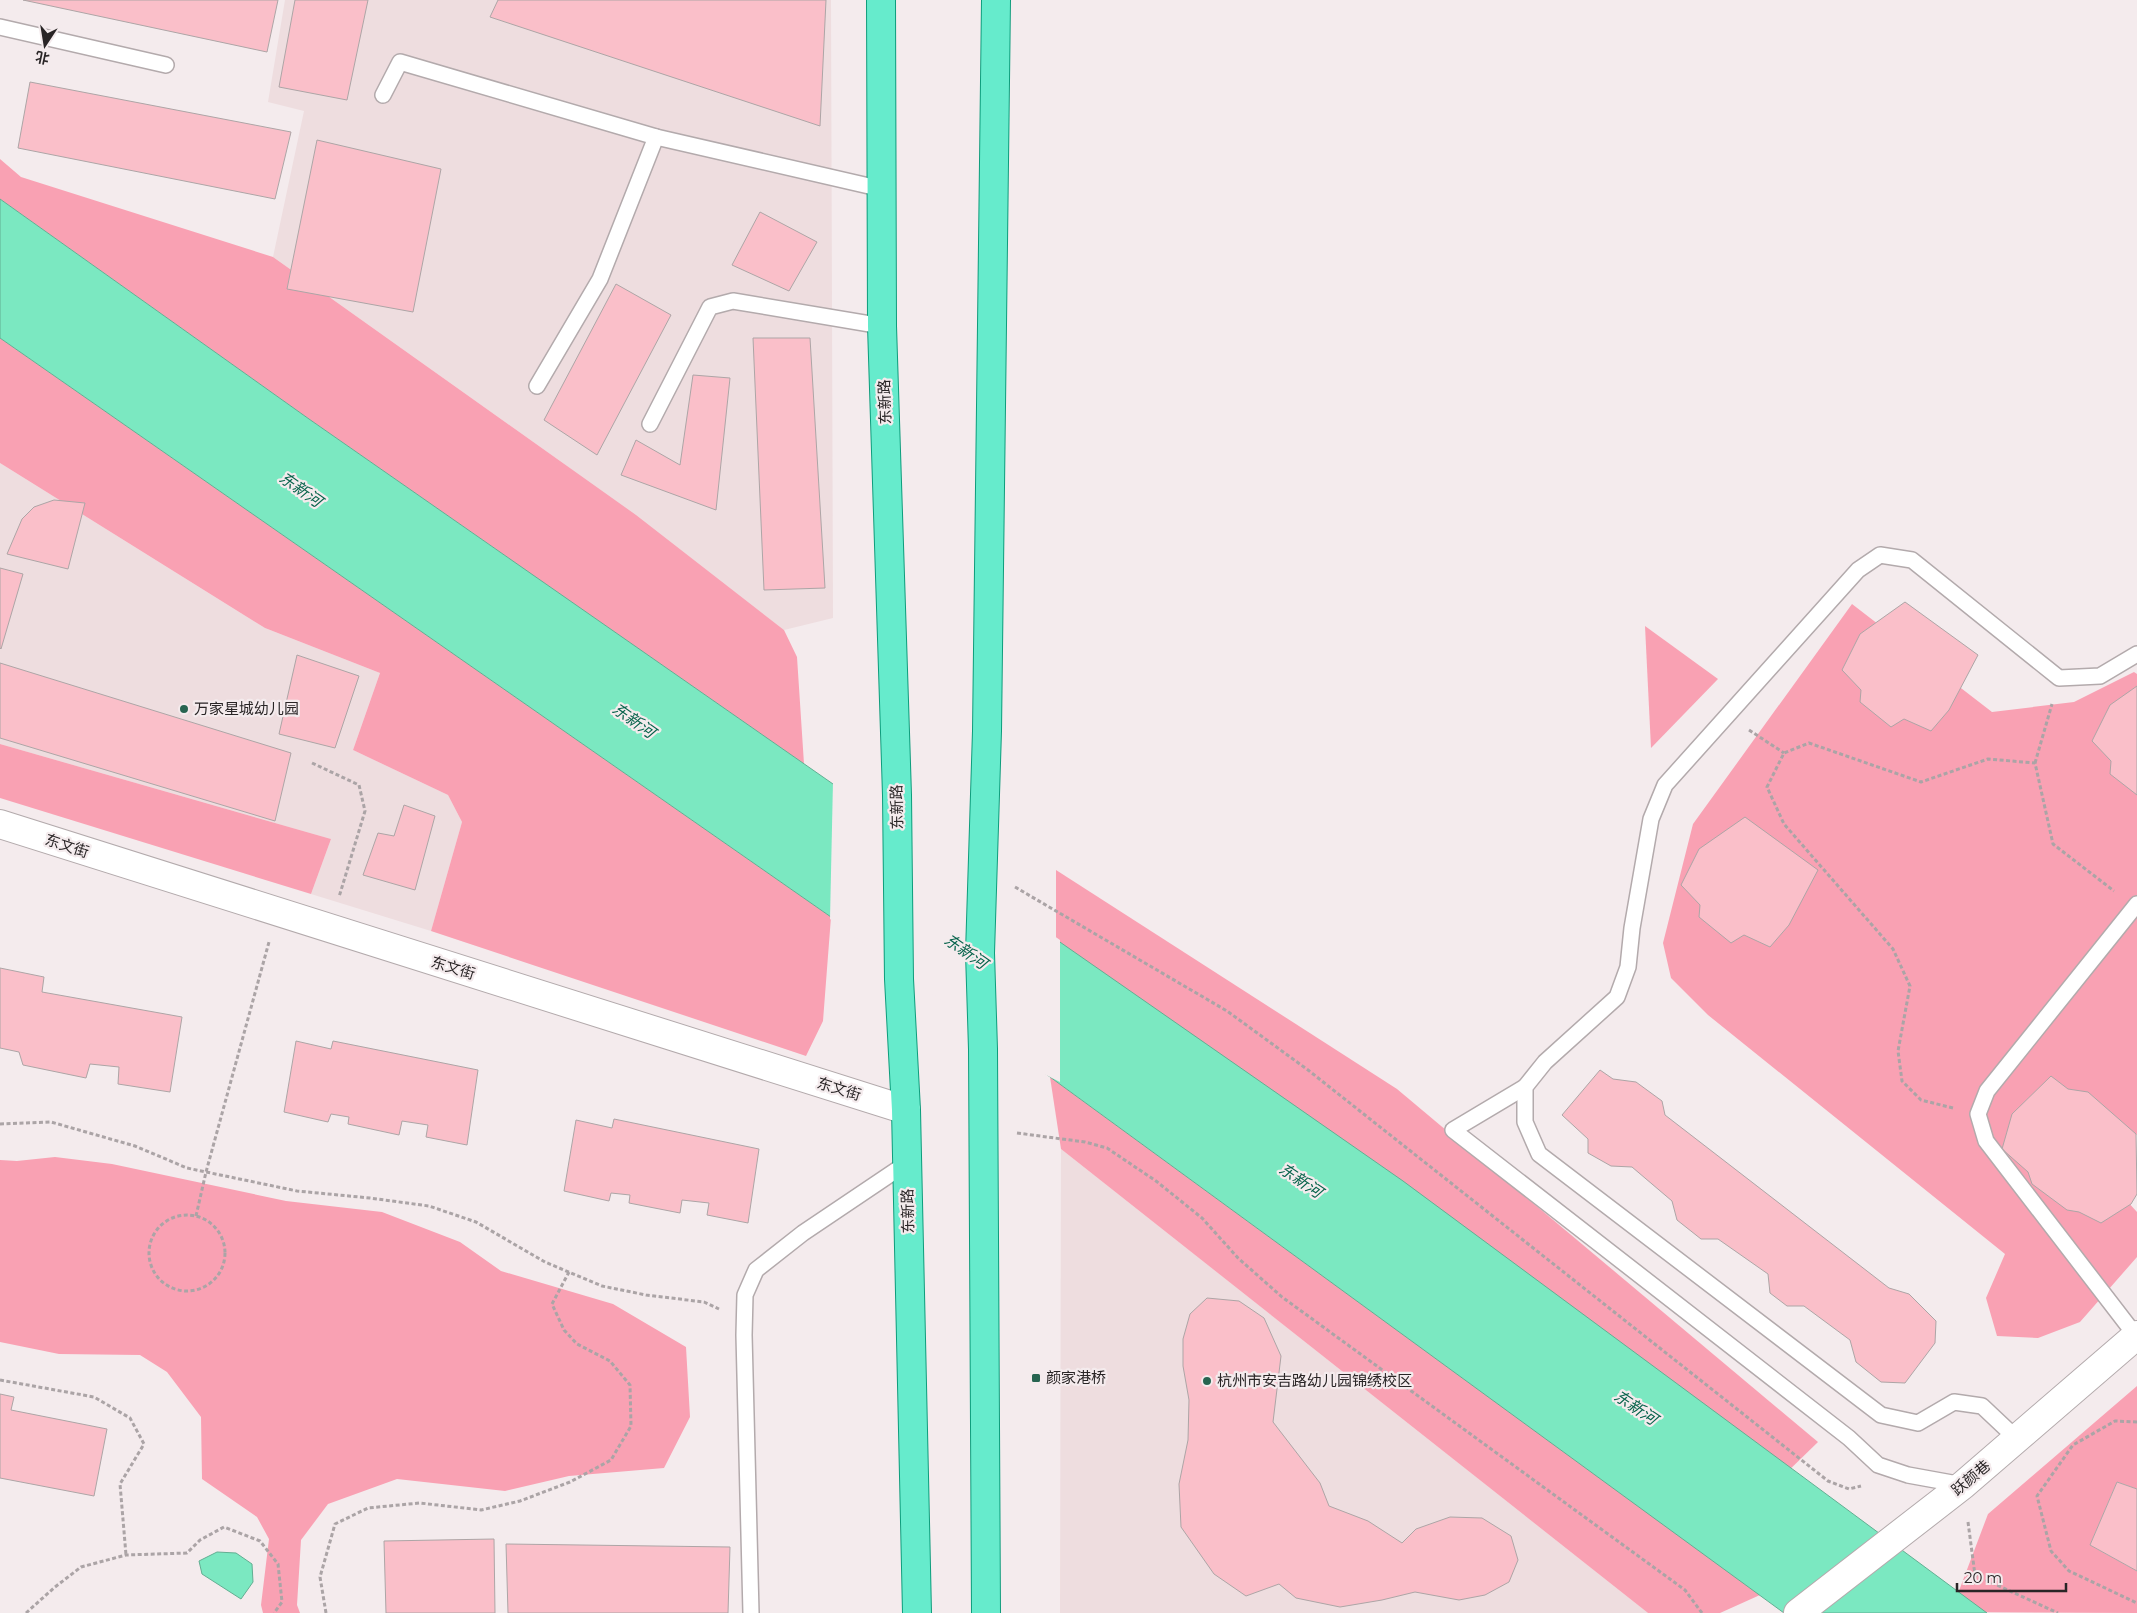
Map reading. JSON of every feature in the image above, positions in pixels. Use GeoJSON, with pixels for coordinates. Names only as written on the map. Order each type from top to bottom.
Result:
{"type":"FeatureCollection","features":[{"type":"Feature","properties":{"kind":"main road","name":"东新路"},"geometry":{"type":"LineString","coordinates":[[881,0],[882,326],[897,795],[899,979],[906,1110],[917,1613]]}},
{"type":"Feature","properties":{"kind":"main road"},"geometry":{"type":"LineString","coordinates":[[986,1613],[983,1049],[980,953],[987,731],[996,0]]}},
{"type":"Feature","properties":{"kind":"street","name":"东文街"},"geometry":{"type":"LineString","coordinates":[[0,824],[906,1110]]}},
{"type":"Feature","properties":{"kind":"street","name":"跃颜巷"},"geometry":{"type":"LineString","coordinates":[[1798,1613],[1963,1485],[2137,1336]]}},
{"type":"Feature","properties":{"kind":"lane"},"geometry":{"type":"LineString","coordinates":[[0,27],[166,65]]}},
{"type":"Feature","properties":{"kind":"lane"},"geometry":{"type":"LineString","coordinates":[[383,95],[400,62],[656,137],[882,189]]}},
{"type":"Feature","properties":{"kind":"lane"},"geometry":{"type":"LineString","coordinates":[[537,386],[600,279],[656,137]]}},
{"type":"Feature","properties":{"kind":"lane"},"geometry":{"type":"LineString","coordinates":[[650,424],[710,307],[733,302],[882,326]]}},
{"type":"Feature","properties":{"kind":"lane"},"geometry":{"type":"LineString","coordinates":[[1963,1485],[1908,1475],[1878,1465],[1849,1438],[1453,1130],[1525,1087],[1546,1062],[1618,997],[1628,966],[1632,928],[1651,819],[1665,785],[1858,570],[1880,555],[1912,560],[2059,678],[2100,676],[2137,654]]}},
{"type":"Feature","properties":{"kind":"lane"},"geometry":{"type":"LineString","coordinates":[[2136,905],[1987,1091],[1978,1114],[1986,1140],[2137,1336]]}},
{"type":"Feature","properties":{"kind":"lane"},"geometry":{"type":"LineString","coordinates":[[1525,1087],[1525,1122],[1539,1154],[1881,1416],[1918,1423],[1954,1402],[1982,1406],[2017,1439]]}},
{"type":"Feature","properties":{"kind":"lane"},"geometry":{"type":"LineString","coordinates":[[751,1613],[745,1295],[756,1270],[803,1233],[907,1163]]}},
{"type":"Feature","properties":{"kind":"path"},"geometry":{"type":"LineString","coordinates":[[2059,678],[2035,763],[2053,844],[2136,905]]}},
{"type":"Feature","properties":{"kind":"path"},"geometry":{"type":"LineString","coordinates":[[1727,715],[1784,753]]}},
{"type":"Feature","properties":{"kind":"path"},"geometry":{"type":"LineString","coordinates":[[1978,1114],[1921,1100],[1902,1081],[1898,1051],[1910,986],[1893,949],[1784,824],[1767,787],[1784,753],[1809,742],[1921,782],[1988,759],[2035,763]]}},
{"type":"Feature","properties":{"kind":"path"},"geometry":{"type":"LineString","coordinates":[[312,762],[359,786],[365,811],[330,929]]}},
{"type":"Feature","properties":{"kind":"path"},"geometry":{"type":"LineString","coordinates":[[981,875],[1170,976],[1234,1016],[1308,1070],[1828,1481],[1848,1489],[1908,1475]]}},
{"type":"Feature","properties":{"kind":"path"},"geometry":{"type":"LineString","coordinates":[[196,1216],[206,1172],[277,912]]}},
{"type":"Feature","properties":{"kind":"path"},"geometry":{"type":"LineString","coordinates":[[0,1124],[51,1122],[135,1146],[187,1168],[297,1192],[370,1198],[428,1206],[476,1222],[545,1262],[602,1286],[646,1295],[704,1302],[744,1321]]}},
{"type":"Feature","properties":{"kind":"path"},"geometry":{"type":"LineString","coordinates":[[982,1128],[1085,1142],[1107,1148],[1156,1182],[1202,1218],[1238,1258],[1282,1297],[1685,1590],[1702,1613]]}},
{"type":"Feature","properties":{"kind":"path"},"geometry":{"type":"LineString","coordinates":[[183,1216],[196,1216],[218,1230],[224,1241],[224,1265],[218,1276],[210,1284],[199,1290],[175,1290],[164,1284],[156,1274],[150,1262],[149,1250],[153,1237],[160,1227],[171,1219],[183,1216]]}},
{"type":"Feature","properties":{"kind":"path"},"geometry":{"type":"LineString","coordinates":[[326,1613],[320,1577],[335,1524],[368,1508],[420,1503],[480,1510],[520,1501],[570,1482],[610,1460],[631,1426],[630,1385],[610,1361],[576,1344],[564,1330],[552,1304],[569,1272]]}},
{"type":"Feature","properties":{"kind":"path"},"geometry":{"type":"LineString","coordinates":[[0,1380],[94,1397],[130,1418],[144,1444],[120,1484],[126,1555]]}},
{"type":"Feature","properties":{"kind":"path"},"geometry":{"type":"LineString","coordinates":[[2137,1422],[2116,1421],[2073,1445],[2037,1496],[2051,1551],[2069,1571],[2137,1603]]}},
{"type":"Feature","properties":{"kind":"path"},"geometry":{"type":"LineString","coordinates":[[1963,1485],[1975,1575],[2058,1613]]}},
{"type":"Feature","properties":{"kind":"path"},"geometry":{"type":"LineString","coordinates":[[26,1613],[55,1586],[81,1567],[126,1555],[187,1553],[200,1540],[224,1527],[260,1541],[278,1564],[282,1602],[274,1613]]}},
{"type":"Feature","properties":{"kind":"shaded area"},"geometry":{"type":"Polygon","coordinates":[[[285,0],[831,0],[833,618],[784,630],[560,461],[273,257],[304,111],[268,102],[285,0]]]}},
{"type":"Feature","properties":{"kind":"shaded area"},"geometry":{"type":"Polygon","coordinates":[[[0,159],[21,177],[273,257],[636,515],[784,630],[797,657],[804,764],[309,419],[0,199],[0,159]]]}},
{"type":"Feature","properties":{"kind":"shaded area"},"geometry":{"type":"Polygon","coordinates":[[[0,338],[831,917],[823,1021],[806,1056],[431,931],[462,822],[448,795],[353,750],[380,673],[265,628],[0,463],[0,338]]]}},
{"type":"Feature","properties":{"kind":"shaded area","name":"万家星城幼儿园"},"geometry":{"type":"Polygon","coordinates":[[[0,463],[265,628],[380,673],[353,750],[448,795],[462,822],[431,931],[311,894],[331,839],[0,744],[0,463]]]}},
{"type":"Feature","properties":{"kind":"shaded area"},"geometry":{"type":"Polygon","coordinates":[[[1852,604],[1992,712],[2074,702],[2134,672],[2137,674],[2137,1134],[2105,1177],[2137,1212],[2137,1257],[2080,1322],[2038,1338],[1997,1336],[1986,1298],[2005,1254],[1708,1015],[1671,978],[1663,943],[1693,824],[1852,604]]]}},
{"type":"Feature","properties":{"kind":"shaded area"},"geometry":{"type":"Polygon","coordinates":[[[1645,626],[1718,679],[1651,748],[1645,626]]]}},
{"type":"Feature","properties":{"kind":"shaded area"},"geometry":{"type":"Polygon","coordinates":[[[0,744],[331,839],[311,894],[0,798],[0,744]]]}},
{"type":"Feature","properties":{"kind":"shaded area"},"geometry":{"type":"Polygon","coordinates":[[[1056,870],[1397,1089],[1818,1442],[1781,1478],[1056,945],[1056,870]]]}},
{"type":"Feature","properties":{"kind":"shaded area"},"geometry":{"type":"Polygon","coordinates":[[[1050,1077],[1760,1595],[1720,1613],[1648,1613],[1061,1149],[1050,1077]]]}},
{"type":"Feature","properties":{"kind":"shaded area","name":"杭州市安吉路幼儿园锦绣校区"},"geometry":{"type":"Polygon","coordinates":[[[1061,1149],[1648,1613],[1060,1613],[1061,1149]]]}},
{"type":"Feature","properties":{"kind":"shaded area"},"geometry":{"type":"Polygon","coordinates":[[[55,1157],[112,1164],[286,1201],[382,1212],[460,1242],[501,1271],[613,1304],[686,1347],[690,1417],[664,1468],[569,1476],[505,1491],[397,1479],[328,1504],[301,1540],[297,1605],[300,1613],[263,1613],[261,1605],[269,1539],[257,1517],[202,1479],[201,1417],[167,1372],[140,1355],[59,1354],[0,1342],[0,1160],[17,1161],[55,1157]]]}},
{"type":"Feature","properties":{"kind":"shaded area"},"geometry":{"type":"Polygon","coordinates":[[[2137,1386],[2137,1489],[2117,1482],[2090,1545],[2137,1571],[2137,1613],[1951,1612],[1988,1514],[2137,1386]]]}},
{"type":"Feature","properties":{"kind":"water","name":"东新河"},"geometry":{"type":"Polygon","coordinates":[[[0,199],[309,419],[1403,1181],[1987,1613],[1784,1613],[831,917],[0,338],[0,199]]]}},
{"type":"Feature","properties":{"kind":"water"},"geometry":{"type":"Polygon","coordinates":[[[217,1552],[236,1553],[252,1564],[253,1582],[241,1599],[202,1574],[199,1561],[217,1552]]]}},
{"type":"Feature","properties":{"kind":"pier"},"geometry":{"type":"Polygon","coordinates":[[[833,781],[1060,940],[1060,1082],[1038,1071],[830,919],[833,781]]]}},
{"type":"Feature","properties":{"kind":"building"},"geometry":{"type":"Polygon","coordinates":[[[23,0],[278,0],[267,52],[23,0]]]}},
{"type":"Feature","properties":{"kind":"building"},"geometry":{"type":"Polygon","coordinates":[[[295,0],[368,0],[347,100],[279,87],[295,0]]]}},
{"type":"Feature","properties":{"kind":"building"},"geometry":{"type":"Polygon","coordinates":[[[498,0],[826,0],[820,126],[490,17],[498,0]]]}},
{"type":"Feature","properties":{"kind":"building"},"geometry":{"type":"Polygon","coordinates":[[[30,82],[291,132],[275,199],[18,148],[30,82]]]}},
{"type":"Feature","properties":{"kind":"building"},"geometry":{"type":"Polygon","coordinates":[[[317,140],[441,169],[413,312],[287,289],[317,140]]]}},
{"type":"Feature","properties":{"kind":"building"},"geometry":{"type":"Polygon","coordinates":[[[760,212],[817,242],[789,291],[732,265],[760,212]]]}},
{"type":"Feature","properties":{"kind":"building"},"geometry":{"type":"Polygon","coordinates":[[[616,284],[671,315],[597,455],[544,420],[616,284]]]}},
{"type":"Feature","properties":{"kind":"building"},"geometry":{"type":"Polygon","coordinates":[[[753,338],[810,338],[825,588],[764,590],[753,338]]]}},
{"type":"Feature","properties":{"kind":"building"},"geometry":{"type":"Polygon","coordinates":[[[693,375],[730,378],[716,510],[621,475],[636,440],[680,465],[693,375]]]}},
{"type":"Feature","properties":{"kind":"building"},"geometry":{"type":"Polygon","coordinates":[[[54,500],[85,503],[68,569],[7,554],[22,519],[34,507],[54,500]]]}},
{"type":"Feature","properties":{"kind":"building"},"geometry":{"type":"Polygon","coordinates":[[[0,568],[23,574],[1,649],[0,648],[0,568]]]}},
{"type":"Feature","properties":{"kind":"building"},"geometry":{"type":"Polygon","coordinates":[[[1905,602],[1978,655],[1949,710],[1931,731],[1904,719],[1891,727],[1860,702],[1861,690],[1842,670],[1860,634],[1905,602]]]}},
{"type":"Feature","properties":{"kind":"building"},"geometry":{"type":"Polygon","coordinates":[[[297,655],[359,676],[335,748],[279,734],[297,655]]]}},
{"type":"Feature","properties":{"kind":"building"},"geometry":{"type":"Polygon","coordinates":[[[0,663],[291,753],[275,821],[0,738],[0,663]]]}},
{"type":"Feature","properties":{"kind":"building"},"geometry":{"type":"Polygon","coordinates":[[[2137,686],[2137,795],[2110,774],[2111,761],[2092,741],[2110,705],[2137,686]]]}},
{"type":"Feature","properties":{"kind":"building"},"geometry":{"type":"Polygon","coordinates":[[[404,805],[435,816],[415,890],[363,875],[378,833],[394,836],[404,805]]]}},
{"type":"Feature","properties":{"kind":"building"},"geometry":{"type":"Polygon","coordinates":[[[1745,817],[1818,870],[1789,925],[1770,947],[1744,935],[1731,943],[1699,917],[1700,905],[1681,885],[1699,849],[1745,817]]]}},
{"type":"Feature","properties":{"kind":"building"},"geometry":{"type":"Polygon","coordinates":[[[0,968],[44,977],[42,992],[182,1017],[170,1092],[118,1084],[119,1067],[90,1064],[86,1078],[23,1065],[19,1052],[0,1048],[0,968]]]}},
{"type":"Feature","properties":{"kind":"building"},"geometry":{"type":"Polygon","coordinates":[[[296,1041],[331,1049],[333,1041],[478,1070],[467,1145],[426,1137],[428,1125],[402,1121],[399,1135],[348,1124],[349,1117],[331,1114],[328,1122],[284,1112],[296,1041]]]}},
{"type":"Feature","properties":{"kind":"building"},"geometry":{"type":"Polygon","coordinates":[[[1600,1070],[1613,1079],[1636,1082],[1662,1101],[1665,1115],[1889,1288],[1909,1294],[1936,1321],[1935,1343],[1905,1383],[1881,1382],[1856,1362],[1850,1340],[1804,1306],[1787,1306],[1770,1293],[1768,1274],[1718,1239],[1701,1239],[1677,1220],[1672,1201],[1632,1167],[1611,1166],[1588,1153],[1588,1139],[1562,1115],[1600,1070]]]}},
{"type":"Feature","properties":{"kind":"building"},"geometry":{"type":"Polygon","coordinates":[[[2051,1076],[2068,1089],[2088,1092],[2136,1134],[2137,1194],[2131,1204],[2101,1223],[2079,1212],[2067,1210],[2032,1184],[2028,1172],[2002,1149],[2012,1114],[2051,1076]]]}},
{"type":"Feature","properties":{"kind":"building"},"geometry":{"type":"Polygon","coordinates":[[[614,1119],[759,1149],[748,1223],[707,1215],[709,1203],[682,1200],[680,1213],[629,1203],[630,1195],[611,1193],[609,1201],[564,1191],[576,1120],[612,1128],[614,1119]]]}},
{"type":"Feature","properties":{"kind":"building"},"geometry":{"type":"Polygon","coordinates":[[[1207,1298],[1239,1301],[1264,1318],[1281,1356],[1273,1422],[1320,1483],[1329,1506],[1368,1521],[1402,1543],[1416,1529],[1450,1517],[1482,1518],[1511,1536],[1518,1560],[1509,1582],[1485,1595],[1459,1600],[1415,1592],[1340,1607],[1296,1598],[1279,1584],[1246,1596],[1214,1574],[1181,1527],[1179,1484],[1188,1440],[1189,1400],[1183,1366],[1183,1339],[1190,1314],[1207,1298]]]}},
{"type":"Feature","properties":{"kind":"building"},"geometry":{"type":"Polygon","coordinates":[[[0,1394],[14,1397],[11,1410],[107,1429],[94,1496],[0,1478],[0,1394]]]}},
{"type":"Feature","properties":{"kind":"building"},"geometry":{"type":"Polygon","coordinates":[[[2117,1482],[2137,1489],[2137,1571],[2090,1545],[2117,1482]]]}},
{"type":"Feature","properties":{"kind":"building"},"geometry":{"type":"Polygon","coordinates":[[[494,1539],[495,1613],[386,1613],[384,1541],[494,1539]]]}},
{"type":"Feature","properties":{"kind":"building"},"geometry":{"type":"Polygon","coordinates":[[[506,1544],[730,1547],[728,1613],[508,1613],[506,1544]]]}},
{"type":"Feature","properties":{"kind":"place","name":"万家星城幼儿园"},"geometry":{"type":"Point","coordinates":[184,709]}},
{"type":"Feature","properties":{"kind":"place","name":"颜家港桥"},"geometry":{"type":"Point","coordinates":[1036,1378]}},
{"type":"Feature","properties":{"kind":"place","name":"杭州市安吉路幼儿园锦绣校区"},"geometry":{"type":"Point","coordinates":[1207,1381]}}]}
